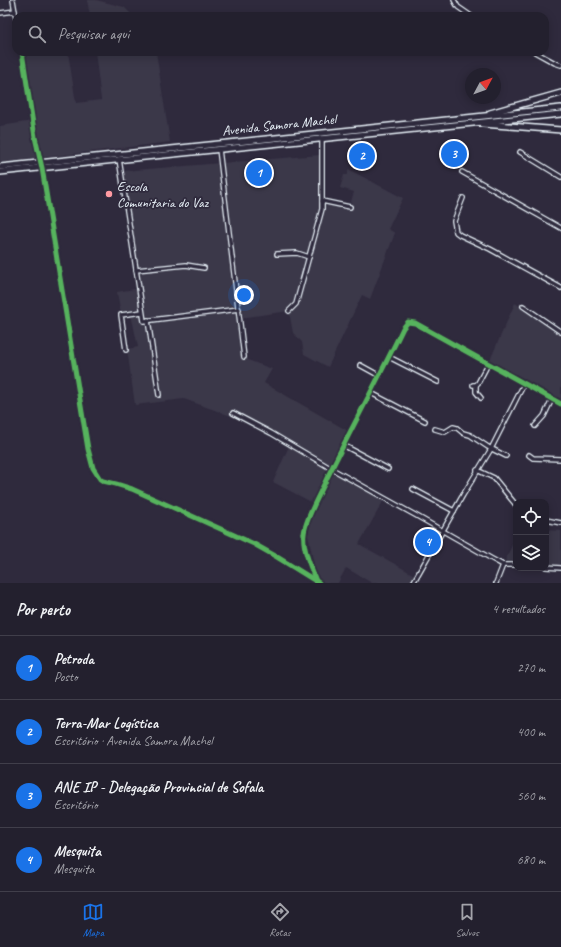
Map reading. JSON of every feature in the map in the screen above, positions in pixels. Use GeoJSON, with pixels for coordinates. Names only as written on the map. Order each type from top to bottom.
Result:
{"type":"FeatureCollection","features":[{"type":"Feature","properties":{"kind":"highway"},"geometry":{"type":"LineString","coordinates":[[482,116],[496,110],[561,93]]}},
{"type":"Feature","properties":{"kind":"highway","name":"Avenida Samora Machel"},"geometry":{"type":"LineString","coordinates":[[0,172],[41,165],[561,108]]}},
{"type":"Feature","properties":{"kind":"highway","name":"Avenida Samora Machel"},"geometry":{"type":"LineString","coordinates":[[0,167],[174,155],[322,138],[561,114]]}},
{"type":"Feature","properties":{"kind":"highway"},"geometry":{"type":"LineString","coordinates":[[477,122],[489,125],[524,126],[561,130]]}},
{"type":"Feature","properties":{"kind":"street"},"geometry":{"type":"LineString","coordinates":[[0,13],[15,11],[13,0]]}},
{"type":"Feature","properties":{"kind":"street"},"geometry":{"type":"LineString","coordinates":[[454,0],[458,7],[465,12]]}},
{"type":"Feature","properties":{"kind":"street"},"geometry":{"type":"LineString","coordinates":[[23,56],[88,449],[93,468],[97,476],[103,482],[132,489],[247,541],[277,557],[317,582]]}},
{"type":"Feature","properties":{"kind":"street"},"geometry":{"type":"LineString","coordinates":[[542,56],[561,65]]}},
{"type":"Feature","properties":{"kind":"street"},"geometry":{"type":"LineString","coordinates":[[289,311],[296,304],[322,209],[322,138]]}},
{"type":"Feature","properties":{"kind":"street"},"geometry":{"type":"LineString","coordinates":[[219,149],[244,357]]}},
{"type":"Feature","properties":{"kind":"street"},"geometry":{"type":"LineString","coordinates":[[520,152],[561,177]]}},
{"type":"Feature","properties":{"kind":"street"},"geometry":{"type":"LineString","coordinates":[[119,159],[144,321],[239,309]]}},
{"type":"Feature","properties":{"kind":"street"},"geometry":{"type":"LineString","coordinates":[[462,172],[561,228]]}},
{"type":"Feature","properties":{"kind":"street"},"geometry":{"type":"LineString","coordinates":[[463,198],[454,221],[456,232],[460,236],[490,249],[561,288]]}},
{"type":"Feature","properties":{"kind":"street"},"geometry":{"type":"LineString","coordinates":[[322,201],[350,207]]}},
{"type":"Feature","properties":{"kind":"street"},"geometry":{"type":"LineString","coordinates":[[276,254],[297,253],[309,257]]}},
{"type":"Feature","properties":{"kind":"street"},"geometry":{"type":"LineString","coordinates":[[136,270],[186,265],[204,268]]}},
{"type":"Feature","properties":{"kind":"street"},"geometry":{"type":"LineString","coordinates":[[523,306],[561,332]]}},
{"type":"Feature","properties":{"kind":"street"},"geometry":{"type":"LineString","coordinates":[[126,350],[121,315],[142,312]]}},
{"type":"Feature","properties":{"kind":"street"},"geometry":{"type":"LineString","coordinates":[[148,320],[159,395]]}},
{"type":"Feature","properties":{"kind":"street"},"geometry":{"type":"LineString","coordinates":[[317,582],[304,543],[304,534],[316,501],[403,328],[408,322],[412,322],[561,404]]}},
{"type":"Feature","properties":{"kind":"street"},"geometry":{"type":"LineString","coordinates":[[389,356],[438,382]]}},
{"type":"Feature","properties":{"kind":"street"},"geometry":{"type":"LineString","coordinates":[[481,398],[476,392],[475,385],[488,364]]}},
{"type":"Feature","properties":{"kind":"street"},"geometry":{"type":"LineString","coordinates":[[360,365],[380,376]]}},
{"type":"Feature","properties":{"kind":"street"},"geometry":{"type":"LineString","coordinates":[[413,583],[491,448],[524,384]]}},
{"type":"Feature","properties":{"kind":"street"},"geometry":{"type":"LineString","coordinates":[[371,393],[425,420]]}},
{"type":"Feature","properties":{"kind":"street"},"geometry":{"type":"LineString","coordinates":[[534,426],[544,416],[552,399]]}},
{"type":"Feature","properties":{"kind":"street"},"geometry":{"type":"LineString","coordinates":[[233,413],[271,433],[503,565],[513,565]]}},
{"type":"Feature","properties":{"kind":"street"},"geometry":{"type":"LineString","coordinates":[[435,429],[445,432],[453,427],[456,428],[506,456]]}},
{"type":"Feature","properties":{"kind":"street"},"geometry":{"type":"LineString","coordinates":[[344,445],[388,469]]}},
{"type":"Feature","properties":{"kind":"street"},"geometry":{"type":"LineString","coordinates":[[529,455],[533,458],[561,459]]}},
{"type":"Feature","properties":{"kind":"street"},"geometry":{"type":"LineString","coordinates":[[477,470],[494,478],[513,501]]}},
{"type":"Feature","properties":{"kind":"street"},"geometry":{"type":"LineString","coordinates":[[413,489],[454,511]]}},
{"type":"Feature","properties":{"kind":"street"},"geometry":{"type":"LineString","coordinates":[[549,521],[561,523]]}},
{"type":"Feature","properties":{"kind":"street"},"geometry":{"type":"LineString","coordinates":[[496,583],[503,565]]}},
{"type":"Feature","properties":{"kind":"street"},"geometry":{"type":"LineString","coordinates":[[549,567],[561,568]]}},
{"type":"Feature","properties":{"kind":"shaded area"},"geometry":{"type":"Polygon","coordinates":[[[87,0],[96,0],[124,7],[129,12],[89,12],[87,0]]]}},
{"type":"Feature","properties":{"kind":"shaded area"},"geometry":{"type":"Polygon","coordinates":[[[23,56],[69,56],[76,103],[101,100],[96,56],[157,56],[170,142],[0,163],[0,126],[33,121],[23,56]]]}},
{"type":"Feature","properties":{"kind":"shaded area"},"geometry":{"type":"Polygon","coordinates":[[[320,155],[321,201],[349,208],[354,192],[340,188],[344,175],[348,175],[348,169],[403,198],[388,229],[395,233],[370,299],[362,295],[328,367],[304,354],[302,342],[293,333],[289,311],[241,318],[248,360],[272,369],[264,383],[348,431],[313,503],[273,482],[289,446],[242,420],[184,399],[135,405],[127,349],[138,347],[131,314],[121,314],[117,292],[140,288],[123,171],[320,155]]]}},
{"type":"Feature","properties":{"kind":"shaded area"},"geometry":{"type":"Polygon","coordinates":[[[515,303],[561,334],[561,399],[490,360],[515,303]]]}},
{"type":"Feature","properties":{"kind":"shaded area"},"geometry":{"type":"Polygon","coordinates":[[[336,474],[384,500],[359,544],[418,577],[415,583],[372,583],[346,568],[338,583],[325,583],[317,579],[308,535],[312,518],[331,476],[336,474]]]}},
{"type":"Feature","properties":{"kind":"shaded area"},"geometry":{"type":"Polygon","coordinates":[[[549,530],[561,531],[561,567],[549,566],[549,530]]]}},
{"type":"Feature","properties":{"kind":"shaded area"},"geometry":{"type":"Polygon","coordinates":[[[513,543],[513,564],[505,563],[513,543]]]}},
{"type":"Feature","properties":{"kind":"cycle path"},"geometry":{"type":"LineString","coordinates":[[23,56],[88,449],[93,468],[103,481],[132,489],[254,544],[319,583]]}},
{"type":"Feature","properties":{"kind":"cycle path"},"geometry":{"type":"LineString","coordinates":[[316,581],[307,558],[304,545],[304,534],[307,521],[336,459],[403,328],[408,322],[415,323],[561,404]]}},
{"type":"Feature","properties":{"kind":"place","name":"ANE IP - Delegação Provincial de Sofala"},"geometry":{"type":"Point","coordinates":[454,154]}},
{"type":"Feature","properties":{"kind":"place","name":"Terra-Mar Logística"},"geometry":{"type":"Point","coordinates":[362,156]}},
{"type":"Feature","properties":{"kind":"place","name":"Petroda"},"geometry":{"type":"Point","coordinates":[259,173]}},
{"type":"Feature","properties":{"kind":"place","name":"Escola Comunitaria do Vaz"},"geometry":{"type":"Point","coordinates":[109,194]}},
{"type":"Feature","properties":{"kind":"place","name":"Mesquita"},"geometry":{"type":"Point","coordinates":[428,542]}}]}
